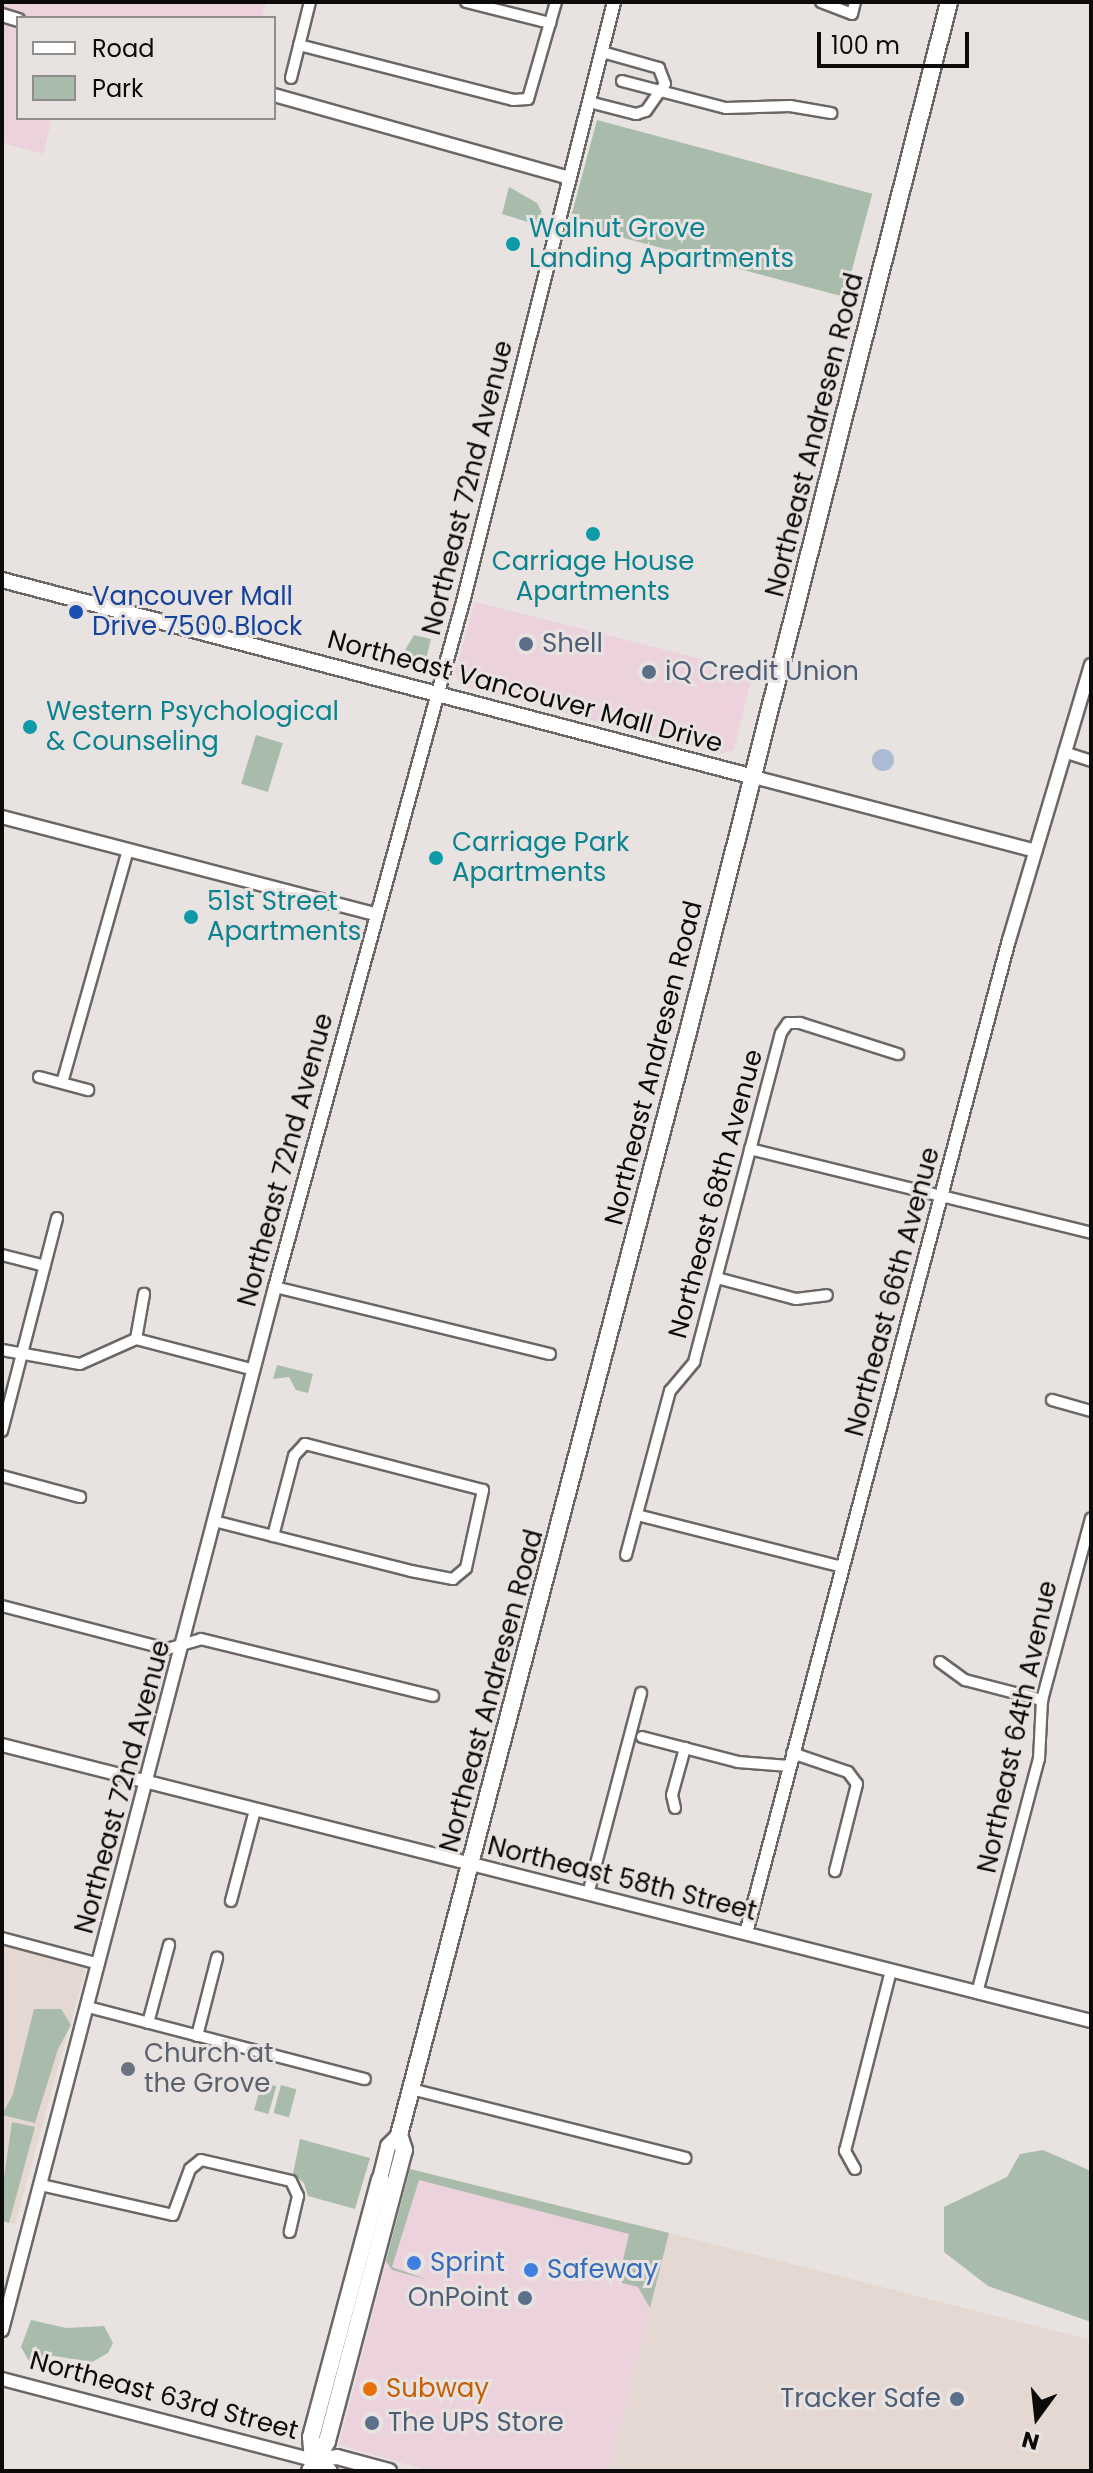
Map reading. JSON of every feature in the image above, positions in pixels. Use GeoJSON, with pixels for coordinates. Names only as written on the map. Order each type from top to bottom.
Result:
{"type":"FeatureCollection","features":[{"type":"Feature","properties":{"kind":"main road","name":"Northeast Andresen Road"},"geometry":{"type":"LineString","coordinates":[[312,2465],[311,2437],[388,2146],[399,2135],[472,1864],[949,2]]}},
{"type":"Feature","properties":{"kind":"main road","name":"Northeast Vancouver Mall Drive"},"geometry":{"type":"LineString","coordinates":[[2,580],[750,776]]}},
{"type":"Feature","properties":{"kind":"main road","name":"Northeast Andresen Road"},"geometry":{"type":"LineString","coordinates":[[312,2465],[327,2441],[404,2150],[399,2135]]}},
{"type":"Feature","properties":{"kind":"main road","name":"Northeast 63rd Street"},"geometry":{"type":"LineString","coordinates":[[312,2465],[337,2457],[389,2471]]}},
{"type":"Feature","properties":{"kind":"main road","name":"Northeast 63rd Street"},"geometry":{"type":"LineString","coordinates":[[312,2465],[330,2471]]}},
{"type":"Feature","properties":{"kind":"street"},"geometry":{"type":"LineString","coordinates":[[291,78],[310,2]]}},
{"type":"Feature","properties":{"kind":"street"},"geometry":{"type":"LineString","coordinates":[[466,2],[550,23]]}},
{"type":"Feature","properties":{"kind":"street"},"geometry":{"type":"LineString","coordinates":[[299,45],[513,100],[528,99],[556,2]]}},
{"type":"Feature","properties":{"kind":"street","name":"Northeast 72nd Avenue"},"geometry":{"type":"LineString","coordinates":[[2,2330],[275,1287],[437,694],[614,2]]}},
{"type":"Feature","properties":{"kind":"street"},"geometry":{"type":"LineString","coordinates":[[821,2],[852,14],[855,2]]}},
{"type":"Feature","properties":{"kind":"street"},"geometry":{"type":"LineString","coordinates":[[589,102],[636,114],[662,92],[664,76],[659,68],[602,52]]}},
{"type":"Feature","properties":{"kind":"street"},"geometry":{"type":"LineString","coordinates":[[622,81],[726,108],[790,106],[831,113]]}},
{"type":"Feature","properties":{"kind":"street"},"geometry":{"type":"LineString","coordinates":[[276,96],[570,178]]}},
{"type":"Feature","properties":{"kind":"street","name":"Northeast 66th Avenue"},"geometry":{"type":"LineString","coordinates":[[746,1933],[1035,851],[1091,665]]}},
{"type":"Feature","properties":{"kind":"street"},"geometry":{"type":"LineString","coordinates":[[1064,752],[1091,761]]}},
{"type":"Feature","properties":{"kind":"street","name":"Northeast Vancouver Mall Drive"},"geometry":{"type":"LineString","coordinates":[[750,776],[1035,851]]}},
{"type":"Feature","properties":{"kind":"street"},"geometry":{"type":"LineString","coordinates":[[2,817],[375,914]]}},
{"type":"Feature","properties":{"kind":"street"},"geometry":{"type":"LineString","coordinates":[[62,1083],[128,849]]}},
{"type":"Feature","properties":{"kind":"street","name":"Northeast 68th Avenue"},"geometry":{"type":"LineString","coordinates":[[626,1555],[670,1391],[694,1362],[781,1033],[788,1023],[871,1042],[898,1054]]}},
{"type":"Feature","properties":{"kind":"street"},"geometry":{"type":"LineString","coordinates":[[39,1077],[88,1090]]}},
{"type":"Feature","properties":{"kind":"street"},"geometry":{"type":"LineString","coordinates":[[750,1149],[902,1189],[942,1193],[1091,1233]]}},
{"type":"Feature","properties":{"kind":"street"},"geometry":{"type":"LineString","coordinates":[[2,1431],[57,1218]]}},
{"type":"Feature","properties":{"kind":"street"},"geometry":{"type":"LineString","coordinates":[[2,1255],[45,1266]]}},
{"type":"Feature","properties":{"kind":"street"},"geometry":{"type":"LineString","coordinates":[[717,1278],[796,1299],[827,1295]]}},
{"type":"Feature","properties":{"kind":"street"},"geometry":{"type":"LineString","coordinates":[[275,1287],[550,1354]]}},
{"type":"Feature","properties":{"kind":"street"},"geometry":{"type":"LineString","coordinates":[[136,1339],[144,1294]]}},
{"type":"Feature","properties":{"kind":"street"},"geometry":{"type":"LineString","coordinates":[[2,1350],[80,1364],[136,1339],[254,1370]]}},
{"type":"Feature","properties":{"kind":"street"},"geometry":{"type":"LineString","coordinates":[[1052,1400],[1091,1411]]}},
{"type":"Feature","properties":{"kind":"street"},"geometry":{"type":"LineString","coordinates":[[214,1521],[273,1536],[411,1571],[460,1577],[483,1490],[316,1444],[301,1446],[273,1536]]}},
{"type":"Feature","properties":{"kind":"street"},"geometry":{"type":"LineString","coordinates":[[2,1476],[80,1497]]}},
{"type":"Feature","properties":{"kind":"street"},"geometry":{"type":"LineString","coordinates":[[637,1515],[842,1567]]}},
{"type":"Feature","properties":{"kind":"street","name":"Northeast 64th Avenue"},"geometry":{"type":"LineString","coordinates":[[977,1993],[1039,1759],[1042,1700],[1091,1518]]}},
{"type":"Feature","properties":{"kind":"street"},"geometry":{"type":"LineString","coordinates":[[2,1606],[167,1649],[201,1639],[433,1696]]}},
{"type":"Feature","properties":{"kind":"street"},"geometry":{"type":"LineString","coordinates":[[940,1662],[965,1680],[1042,1700]]}},
{"type":"Feature","properties":{"kind":"street"},"geometry":{"type":"LineString","coordinates":[[588,1894],[641,1693]]}},
{"type":"Feature","properties":{"kind":"street"},"geometry":{"type":"LineString","coordinates":[[642,1737],[738,1762],[791,1759],[850,1774],[857,1784],[835,1871]]}},
{"type":"Feature","properties":{"kind":"street","name":"Northeast 58th Street"},"geometry":{"type":"LineString","coordinates":[[2,1745],[1091,2021]]}},
{"type":"Feature","properties":{"kind":"street"},"geometry":{"type":"LineString","coordinates":[[675,1808],[672,1795],[685,1748]]}},
{"type":"Feature","properties":{"kind":"street"},"geometry":{"type":"LineString","coordinates":[[231,1901],[255,1810]]}},
{"type":"Feature","properties":{"kind":"street"},"geometry":{"type":"LineString","coordinates":[[2,1938],[99,1964]]}},
{"type":"Feature","properties":{"kind":"street"},"geometry":{"type":"LineString","coordinates":[[148,2023],[169,1945]]}},
{"type":"Feature","properties":{"kind":"street"},"geometry":{"type":"LineString","coordinates":[[197,2036],[217,1958]]}},
{"type":"Feature","properties":{"kind":"street"},"geometry":{"type":"LineString","coordinates":[[855,2169],[845,2151],[891,1971]]}},
{"type":"Feature","properties":{"kind":"street"},"geometry":{"type":"LineString","coordinates":[[88,2007],[365,2079]]}},
{"type":"Feature","properties":{"kind":"street"},"geometry":{"type":"LineString","coordinates":[[411,2089],[685,2158]]}},
{"type":"Feature","properties":{"kind":"street"},"geometry":{"type":"LineString","coordinates":[[41,2185],[173,2215],[195,2162],[201,2160],[295,2186],[298,2196],[290,2232]]}},
{"type":"Feature","properties":{"kind":"street","name":"Northeast 63rd Street"},"geometry":{"type":"LineString","coordinates":[[2,2379],[312,2465]]}},
{"type":"Feature","properties":{"kind":"shaded area"},"geometry":{"type":"Polygon","coordinates":[[[2,2],[266,2],[262,16],[16,16],[16,120],[52,120],[43,154],[2,143],[2,2]]]}},
{"type":"Feature","properties":{"kind":"shaded area"},"geometry":{"type":"Polygon","coordinates":[[[475,602],[753,672],[734,750],[721,754],[461,686],[455,672],[475,602]]]}},
{"type":"Feature","properties":{"kind":"shaded area"},"geometry":{"type":"Polygon","coordinates":[[[2,1945],[86,1967],[15,2224],[2,2221],[2,1945]]]}},
{"type":"Feature","properties":{"kind":"shaded area"},"geometry":{"type":"Polygon","coordinates":[[[410,2169],[669,2233],[609,2471],[430,2471],[339,2445],[410,2169]]]}},
{"type":"Feature","properties":{"kind":"shaded area"},"geometry":{"type":"Polygon","coordinates":[[[669,2233],[1091,2340],[1091,2471],[609,2471],[669,2233]]]}},
{"type":"Feature","properties":{"kind":"green space"},"geometry":{"type":"Polygon","coordinates":[[[597,120],[872,194],[845,297],[569,223],[597,120]]]}},
{"type":"Feature","properties":{"kind":"green space"},"geometry":{"type":"Polygon","coordinates":[[[509,187],[537,203],[544,216],[541,226],[502,214],[509,187]]]}},
{"type":"Feature","properties":{"kind":"green space"},"geometry":{"type":"Polygon","coordinates":[[[414,635],[431,639],[425,663],[409,664],[405,650],[414,635]]]}},
{"type":"Feature","properties":{"kind":"green space"},"geometry":{"type":"Polygon","coordinates":[[[256,735],[283,743],[268,792],[241,784],[256,735]]]}},
{"type":"Feature","properties":{"kind":"green space"},"geometry":{"type":"Polygon","coordinates":[[[277,1365],[313,1374],[308,1393],[296,1390],[289,1377],[273,1379],[277,1365]]]}},
{"type":"Feature","properties":{"kind":"green space"},"geometry":{"type":"Polygon","coordinates":[[[34,2009],[61,2009],[71,2025],[58,2049],[35,2123],[2,2115],[13,2094],[34,2009]]]}},
{"type":"Feature","properties":{"kind":"green space"},"geometry":{"type":"Polygon","coordinates":[[[262,2082],[276,2086],[268,2114],[254,2110],[262,2082]]]}},
{"type":"Feature","properties":{"kind":"green space"},"geometry":{"type":"Polygon","coordinates":[[[281,2085],[296,2089],[289,2117],[273,2113],[281,2085]]]}},
{"type":"Feature","properties":{"kind":"green space"},"geometry":{"type":"Polygon","coordinates":[[[12,2122],[35,2127],[9,2223],[2,2221],[2,2191],[12,2122]]]}},
{"type":"Feature","properties":{"kind":"green space"},"geometry":{"type":"Polygon","coordinates":[[[300,2139],[370,2158],[355,2209],[308,2196],[304,2183],[293,2174],[300,2139]]]}},
{"type":"Feature","properties":{"kind":"green space"},"geometry":{"type":"Polygon","coordinates":[[[1043,2150],[1091,2171],[1091,2322],[988,2286],[944,2252],[944,2207],[1007,2177],[1020,2154],[1043,2150]]]}},
{"type":"Feature","properties":{"kind":"green space"},"geometry":{"type":"Polygon","coordinates":[[[410,2169],[669,2233],[650,2308],[638,2287],[618,2282],[629,2234],[419,2180],[392,2267],[428,2280],[392,2270],[386,2261],[410,2169]]]}},
{"type":"Feature","properties":{"kind":"green space"},"geometry":{"type":"Polygon","coordinates":[[[31,2320],[66,2328],[104,2326],[113,2343],[108,2353],[92,2362],[48,2355],[43,2362],[29,2361],[21,2347],[31,2320]]]}},
{"type":"Feature","properties":{"kind":"water"},"geometry":{"type":"Polygon","coordinates":[[[879,749],[887,749],[894,760],[887,771],[879,771],[872,764],[872,756],[879,749]]]}},
{"type":"Feature","properties":{"kind":"place","name":"Walnut Grove Landing Apartments"},"geometry":{"type":"Point","coordinates":[513,244]}},
{"type":"Feature","properties":{"kind":"place","name":"Carriage House Apartments"},"geometry":{"type":"Point","coordinates":[593,534]}},
{"type":"Feature","properties":{"kind":"place","name":"Vancouver Mall Drive 7500 Block"},"geometry":{"type":"Point","coordinates":[76,612]}},
{"type":"Feature","properties":{"kind":"place","name":"Shell"},"geometry":{"type":"Point","coordinates":[526,644]}},
{"type":"Feature","properties":{"kind":"place","name":"iQ Credit Union"},"geometry":{"type":"Point","coordinates":[649,672]}},
{"type":"Feature","properties":{"kind":"place","name":"Western Psychological & Counseling"},"geometry":{"type":"Point","coordinates":[30,727]}},
{"type":"Feature","properties":{"kind":"place","name":"Carriage Park Apartments"},"geometry":{"type":"Point","coordinates":[436,858]}},
{"type":"Feature","properties":{"kind":"place","name":"51st Street Apartments"},"geometry":{"type":"Point","coordinates":[191,917]}},
{"type":"Feature","properties":{"kind":"place","name":"Church at the Grove"},"geometry":{"type":"Point","coordinates":[128,2069]}},
{"type":"Feature","properties":{"kind":"place","name":"Sprint"},"geometry":{"type":"Point","coordinates":[414,2263]}},
{"type":"Feature","properties":{"kind":"place","name":"Safeway"},"geometry":{"type":"Point","coordinates":[531,2270]}},
{"type":"Feature","properties":{"kind":"place","name":"OnPoint"},"geometry":{"type":"Point","coordinates":[525,2298]}},
{"type":"Feature","properties":{"kind":"place","name":"Subway"},"geometry":{"type":"Point","coordinates":[370,2389]}},
{"type":"Feature","properties":{"kind":"place","name":"Tracker Safe"},"geometry":{"type":"Point","coordinates":[957,2399]}},
{"type":"Feature","properties":{"kind":"place","name":"The UPS Store"},"geometry":{"type":"Point","coordinates":[372,2423]}}]}
